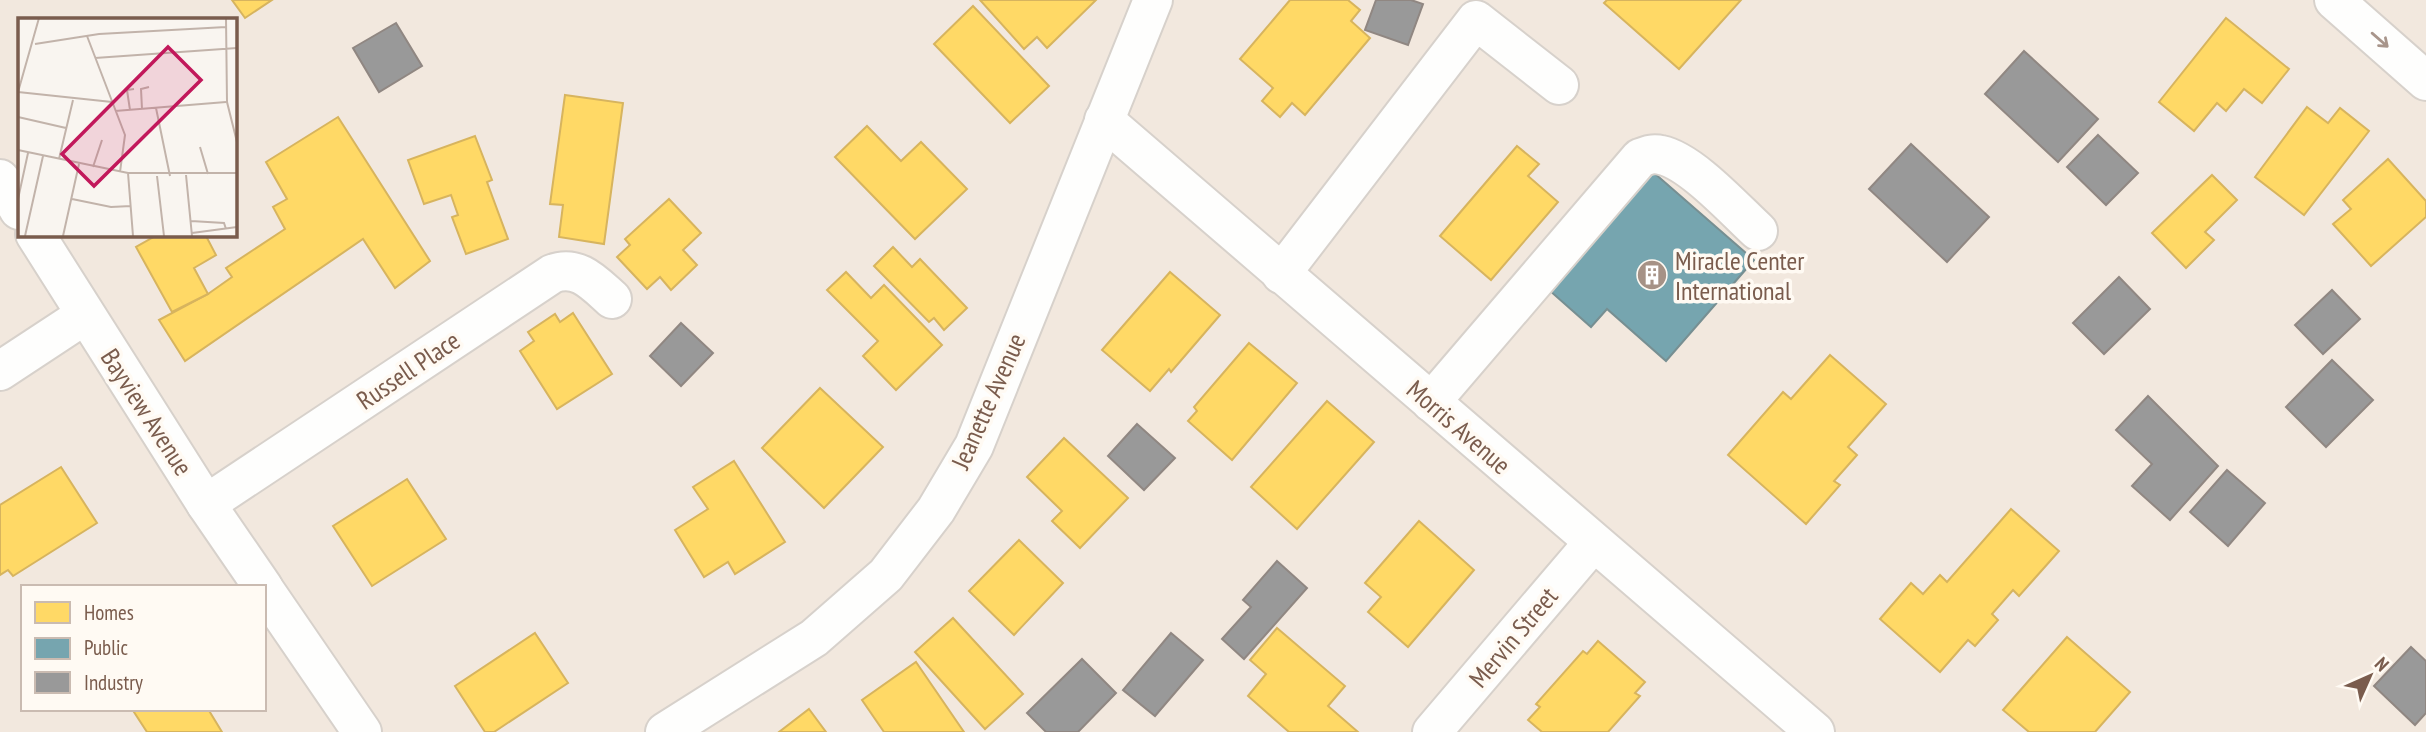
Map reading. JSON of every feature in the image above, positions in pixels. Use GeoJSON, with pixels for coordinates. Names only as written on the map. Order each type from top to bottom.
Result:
{"type":"FeatureCollection","features":[{"type":"Feature","properties":{"kind":"street","name":"Jeanette Avenue"},"geometry":{"type":"LineString","coordinates":[[665,732],[814,638],[886,576],[936,510],[974,446],[1153,0]]}},
{"type":"Feature","properties":{"kind":"street"},"geometry":{"type":"LineString","coordinates":[[2334,0],[2426,80]]}},
{"type":"Feature","properties":{"kind":"street"},"geometry":{"type":"LineString","coordinates":[[1281,274],[1476,20],[1559,85]]}},
{"type":"Feature","properties":{"kind":"street","name":"Morris Avenue"},"geometry":{"type":"LineString","coordinates":[[1104,120],[1815,732]]}},
{"type":"Feature","properties":{"kind":"street"},"geometry":{"type":"LineString","coordinates":[[1431,402],[1640,158],[1652,154],[1665,155],[1686,166],[1758,231]]}},
{"type":"Feature","properties":{"kind":"street"},"geometry":{"type":"LineString","coordinates":[[0,179],[18,208]]}},
{"type":"Feature","properties":{"kind":"street","name":"Bayview Avenue"},"geometry":{"type":"LineString","coordinates":[[36,236],[206,504],[261,585]]}},
{"type":"Feature","properties":{"kind":"street","name":"Russell Place"},"geometry":{"type":"LineString","coordinates":[[206,504],[552,274],[562,270],[581,274],[612,299]]}},
{"type":"Feature","properties":{"kind":"street"},"geometry":{"type":"LineString","coordinates":[[0,371],[85,315]]}},
{"type":"Feature","properties":{"kind":"street","name":"Mervin Street"},"geometry":{"type":"LineString","coordinates":[[1432,732],[1593,542]]}},
{"type":"Feature","properties":{"kind":"street","name":"Bayview Avenue"},"geometry":{"type":"LineString","coordinates":[[266,592],[362,732]]}},
{"type":"Feature","properties":{"kind":"shaded area"},"geometry":{"type":"Polygon","coordinates":[[[0,0],[2426,0],[2426,732],[0,732],[0,0]]]}},
{"type":"Feature","properties":{"kind":"building: Homes"},"geometry":{"type":"Polygon","coordinates":[[[232,0],[272,0],[245,18],[232,0]]]}},
{"type":"Feature","properties":{"kind":"building: Homes"},"geometry":{"type":"Polygon","coordinates":[[[980,0],[1096,0],[1047,48],[1037,37],[1024,49],[980,0]]]}},
{"type":"Feature","properties":{"kind":"building: Homes"},"geometry":{"type":"Polygon","coordinates":[[[1290,0],[1348,0],[1360,10],[1351,21],[1370,38],[1305,115],[1292,103],[1280,117],[1262,101],[1273,88],[1240,59],[1290,0]]]}},
{"type":"Feature","properties":{"kind":"building: Homes"},"geometry":{"type":"Polygon","coordinates":[[[1607,0],[1741,0],[1679,69],[1604,3],[1607,0]]]}},
{"type":"Feature","properties":{"kind":"building: Homes"},"geometry":{"type":"Polygon","coordinates":[[[973,6],[1049,86],[1010,123],[934,44],[973,6]]]}},
{"type":"Feature","properties":{"kind":"building: Homes"},"geometry":{"type":"Polygon","coordinates":[[[2226,18],[2289,69],[2262,103],[2244,89],[2226,111],[2217,103],[2194,131],[2159,102],[2226,18]]]}},
{"type":"Feature","properties":{"kind":"building: Homes"},"geometry":{"type":"Polygon","coordinates":[[[565,95],[623,103],[604,244],[559,237],[563,205],[550,204],[565,95]]]}},
{"type":"Feature","properties":{"kind":"building: Homes"},"geometry":{"type":"Polygon","coordinates":[[[2307,107],[2328,123],[2340,108],[2369,131],[2304,215],[2255,177],[2307,107]]]}},
{"type":"Feature","properties":{"kind":"building: Homes"},"geometry":{"type":"Polygon","coordinates":[[[338,117],[430,261],[395,288],[363,239],[185,361],[159,320],[208,294],[232,277],[226,268],[285,229],[273,207],[287,199],[266,162],[338,117]]]}},
{"type":"Feature","properties":{"kind":"building: Homes"},"geometry":{"type":"Polygon","coordinates":[[[867,126],[901,161],[921,142],[967,189],[915,239],[835,157],[867,126]]]}},
{"type":"Feature","properties":{"kind":"building: Homes"},"geometry":{"type":"Polygon","coordinates":[[[475,136],[492,180],[487,182],[508,239],[466,254],[452,217],[458,215],[451,195],[424,204],[408,160],[475,136]]]}},
{"type":"Feature","properties":{"kind":"building: Homes"},"geometry":{"type":"Polygon","coordinates":[[[1517,146],[1539,164],[1528,176],[1558,202],[1491,280],[1440,236],[1517,146]]]}},
{"type":"Feature","properties":{"kind":"building: Homes"},"geometry":{"type":"Polygon","coordinates":[[[2388,159],[2426,201],[2426,217],[2371,266],[2333,224],[2351,209],[2343,200],[2388,159]]]}},
{"type":"Feature","properties":{"kind":"building: Homes"},"geometry":{"type":"Polygon","coordinates":[[[2212,175],[2237,200],[2205,232],[2214,240],[2186,268],[2152,233],[2212,175]]]}},
{"type":"Feature","properties":{"kind":"building: Homes"},"geometry":{"type":"Polygon","coordinates":[[[669,199],[701,233],[683,250],[697,265],[671,290],[660,277],[647,289],[617,257],[630,245],[625,239],[669,199]]]}},
{"type":"Feature","properties":{"kind":"building: Homes"},"geometry":{"type":"Polygon","coordinates":[[[155,236],[206,236],[216,255],[194,268],[208,294],[172,312],[136,247],[155,236]]]}},
{"type":"Feature","properties":{"kind":"building: Homes"},"geometry":{"type":"Polygon","coordinates":[[[893,247],[912,267],[920,259],[967,308],[944,330],[934,318],[929,322],[874,266],[893,247]]]}},
{"type":"Feature","properties":{"kind":"building: Homes"},"geometry":{"type":"Polygon","coordinates":[[[846,272],[871,298],[884,285],[942,345],[896,390],[863,356],[878,341],[827,290],[846,272]]]}},
{"type":"Feature","properties":{"kind":"building: Homes"},"geometry":{"type":"Polygon","coordinates":[[[1170,272],[1220,315],[1171,372],[1169,369],[1150,391],[1102,350],[1170,272]]]}},
{"type":"Feature","properties":{"kind":"building: Homes"},"geometry":{"type":"Polygon","coordinates":[[[573,313],[612,374],[557,409],[520,351],[534,341],[528,332],[555,314],[560,322],[573,313]]]}},
{"type":"Feature","properties":{"kind":"building: Homes"},"geometry":{"type":"Polygon","coordinates":[[[1249,343],[1297,383],[1232,460],[1188,421],[1197,411],[1194,407],[1249,343]]]}},
{"type":"Feature","properties":{"kind":"building: Homes"},"geometry":{"type":"Polygon","coordinates":[[[1830,355],[1886,404],[1848,447],[1857,455],[1834,481],[1840,485],[1806,524],[1728,455],[1783,392],[1791,399],[1830,355]]]}},
{"type":"Feature","properties":{"kind":"building: Homes"},"geometry":{"type":"Polygon","coordinates":[[[820,388],[883,447],[824,508],[762,448],[820,388]]]}},
{"type":"Feature","properties":{"kind":"building: Homes"},"geometry":{"type":"Polygon","coordinates":[[[1327,401],[1374,442],[1297,529],[1251,487],[1327,401]]]}},
{"type":"Feature","properties":{"kind":"building: Homes"},"geometry":{"type":"Polygon","coordinates":[[[1064,438],[1128,498],[1080,548],[1052,521],[1062,511],[1027,477],[1064,438]]]}},
{"type":"Feature","properties":{"kind":"building: Homes"},"geometry":{"type":"Polygon","coordinates":[[[734,461],[785,542],[735,574],[728,562],[704,577],[675,530],[708,509],[693,487],[734,461]]]}},
{"type":"Feature","properties":{"kind":"building: Homes"},"geometry":{"type":"Polygon","coordinates":[[[61,467],[97,523],[13,576],[8,570],[0,575],[0,505],[61,467]]]}},
{"type":"Feature","properties":{"kind":"building: Homes"},"geometry":{"type":"Polygon","coordinates":[[[407,479],[446,539],[372,586],[333,526],[407,479]]]}},
{"type":"Feature","properties":{"kind":"building: Homes"},"geometry":{"type":"Polygon","coordinates":[[[2011,509],[2059,551],[2019,596],[2013,590],[1992,614],[1998,620],[1975,646],[1968,640],[1940,672],[1880,619],[1911,583],[1923,594],[1940,575],[1947,582],[2011,509]]]}},
{"type":"Feature","properties":{"kind":"building: Homes"},"geometry":{"type":"Polygon","coordinates":[[[1419,521],[1474,570],[1408,647],[1368,612],[1381,597],[1365,583],[1419,521]]]}},
{"type":"Feature","properties":{"kind":"building: Homes"},"geometry":{"type":"Polygon","coordinates":[[[1019,540],[1063,583],[1014,635],[969,591],[1019,540]]]}},
{"type":"Feature","properties":{"kind":"building: Homes"},"geometry":{"type":"Polygon","coordinates":[[[953,618],[1023,694],[985,729],[915,652],[953,618]]]}},
{"type":"Feature","properties":{"kind":"building: Homes"},"geometry":{"type":"Polygon","coordinates":[[[1277,628],[1345,686],[1328,706],[1358,732],[1289,732],[1248,696],[1266,674],[1250,660],[1277,628]]]}},
{"type":"Feature","properties":{"kind":"building: Homes"},"geometry":{"type":"Polygon","coordinates":[[[535,633],[568,683],[494,732],[485,732],[455,686],[535,633]]]}},
{"type":"Feature","properties":{"kind":"building: Homes"},"geometry":{"type":"Polygon","coordinates":[[[2067,637],[2130,692],[2095,732],[2029,732],[2003,710],[2067,637]]]}},
{"type":"Feature","properties":{"kind":"building: Homes"},"geometry":{"type":"Polygon","coordinates":[[[1598,641],[1645,682],[1635,693],[1640,696],[1608,732],[1542,732],[1528,720],[1540,707],[1536,704],[1583,651],[1587,654],[1598,641]]]}},
{"type":"Feature","properties":{"kind":"building: Homes"},"geometry":{"type":"Polygon","coordinates":[[[916,662],[964,732],[884,732],[862,700],[916,662]]]}},
{"type":"Feature","properties":{"kind":"building: Homes"},"geometry":{"type":"Polygon","coordinates":[[[809,709],[826,732],[779,732],[809,709]]]}},
{"type":"Feature","properties":{"kind":"building: Homes"},"geometry":{"type":"Polygon","coordinates":[[[133,711],[209,711],[222,732],[147,732],[133,711]]]}},
{"type":"Feature","properties":{"kind":"building: Public","name":"Miracle Center International"},"geometry":{"type":"Polygon","coordinates":[[[1653,172],[1754,260],[1666,361],[1607,309],[1591,327],[1549,290],[1653,172]]]}},
{"type":"Feature","properties":{"kind":"building: Industry"},"geometry":{"type":"Polygon","coordinates":[[[1376,0],[1411,0],[1423,4],[1408,45],[1365,30],[1376,0]]]}},
{"type":"Feature","properties":{"kind":"building: Industry"},"geometry":{"type":"Polygon","coordinates":[[[396,23],[422,66],[379,92],[353,48],[396,23]]]}},
{"type":"Feature","properties":{"kind":"building: Industry"},"geometry":{"type":"Polygon","coordinates":[[[2024,51],[2098,119],[2058,162],[1985,94],[2024,51]]]}},
{"type":"Feature","properties":{"kind":"building: Industry"},"geometry":{"type":"Polygon","coordinates":[[[2098,135],[2138,173],[2106,205],[2067,167],[2098,135]]]}},
{"type":"Feature","properties":{"kind":"building: Industry"},"geometry":{"type":"Polygon","coordinates":[[[1911,144],[1989,217],[1947,262],[1869,189],[1911,144]]]}},
{"type":"Feature","properties":{"kind":"building: Industry"},"geometry":{"type":"Polygon","coordinates":[[[2119,277],[2150,309],[2104,354],[2073,323],[2119,277]]]}},
{"type":"Feature","properties":{"kind":"building: Industry"},"geometry":{"type":"Polygon","coordinates":[[[2332,290],[2360,319],[2323,354],[2295,325],[2332,290]]]}},
{"type":"Feature","properties":{"kind":"building: Industry"},"geometry":{"type":"Polygon","coordinates":[[[681,323],[713,353],[681,386],[650,356],[681,323]]]}},
{"type":"Feature","properties":{"kind":"building: Industry"},"geometry":{"type":"Polygon","coordinates":[[[2332,360],[2373,400],[2326,447],[2286,407],[2332,360]]]}},
{"type":"Feature","properties":{"kind":"building: Industry"},"geometry":{"type":"Polygon","coordinates":[[[2148,396],[2218,466],[2170,520],[2132,486],[2152,464],[2116,430],[2148,396]]]}},
{"type":"Feature","properties":{"kind":"building: Industry"},"geometry":{"type":"Polygon","coordinates":[[[1137,424],[1175,458],[1144,490],[1108,456],[1137,424]]]}},
{"type":"Feature","properties":{"kind":"building: Industry"},"geometry":{"type":"Polygon","coordinates":[[[2227,470],[2265,503],[2228,546],[2190,512],[2227,470]]]}},
{"type":"Feature","properties":{"kind":"building: Industry"},"geometry":{"type":"Polygon","coordinates":[[[1277,561],[1307,588],[1244,659],[1222,639],[1251,607],[1243,600],[1277,561]]]}},
{"type":"Feature","properties":{"kind":"building: Industry"},"geometry":{"type":"Polygon","coordinates":[[[1171,633],[1203,660],[1155,716],[1123,690],[1171,633]]]}},
{"type":"Feature","properties":{"kind":"building: Industry"},"geometry":{"type":"Polygon","coordinates":[[[2411,647],[2426,661],[2426,713],[2415,725],[2374,686],[2411,647]]]}},
{"type":"Feature","properties":{"kind":"building: Industry"},"geometry":{"type":"Polygon","coordinates":[[[1082,659],[1116,693],[1078,732],[1046,732],[1027,713],[1082,659]]]}},
{"type":"Feature","properties":{"kind":"place","name":"Miracle Center International"},"geometry":{"type":"Point","coordinates":[1652,275]}}]}
